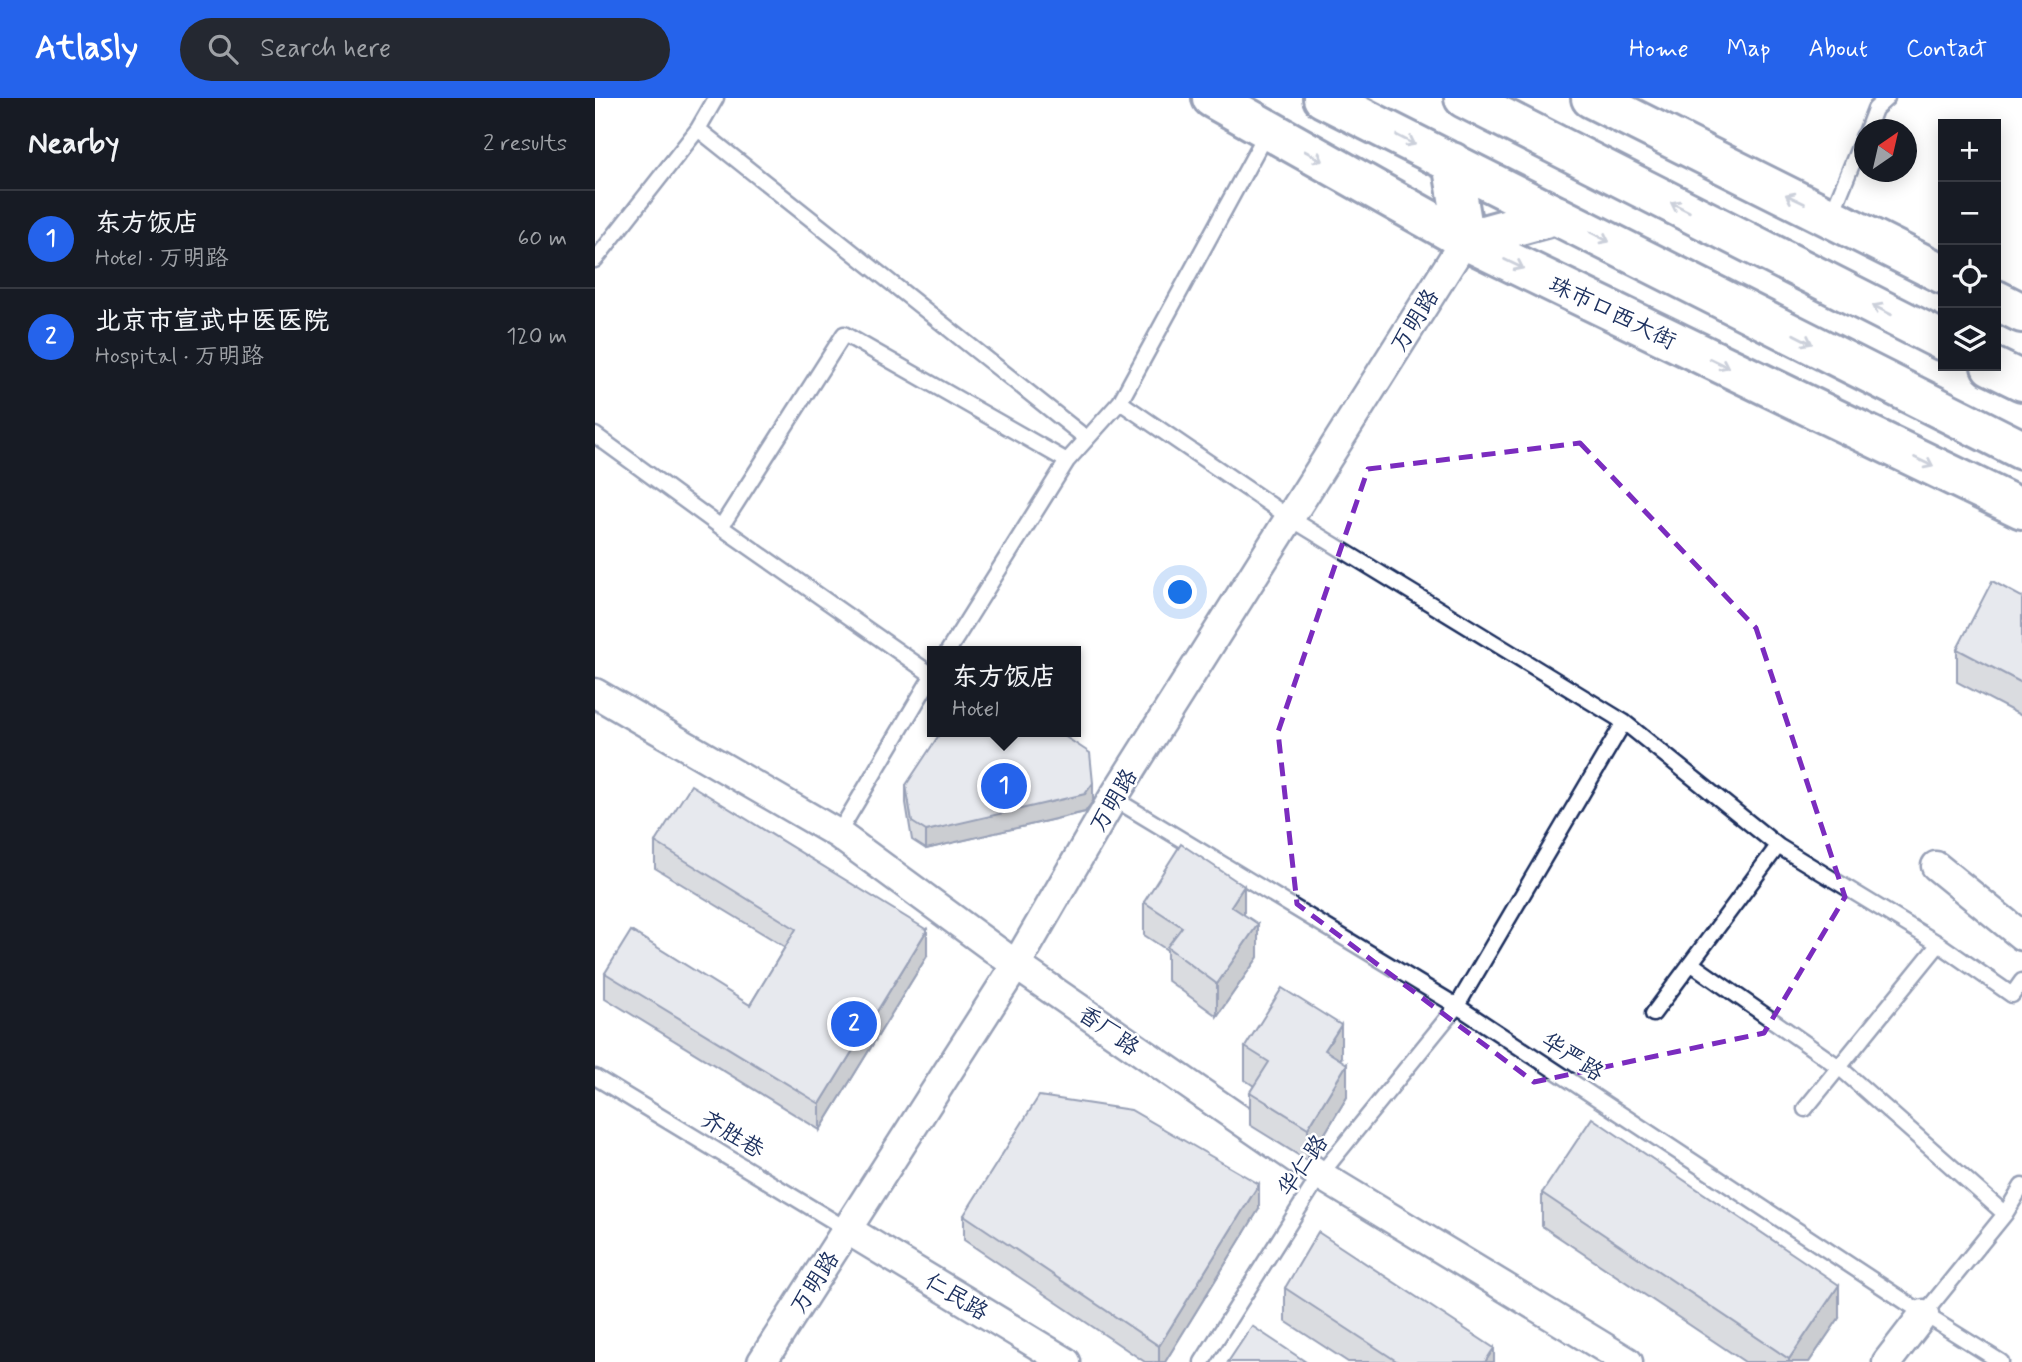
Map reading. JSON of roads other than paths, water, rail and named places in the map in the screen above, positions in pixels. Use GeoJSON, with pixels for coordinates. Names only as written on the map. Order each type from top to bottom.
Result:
{"type":"FeatureCollection","features":[{"type":"Feature","properties":{"kind":"main road","name":"珠市口西大街"},"geometry":{"type":"LineString","coordinates":[[1212,98],[1465,240],[2022,509]]}},
{"type":"Feature","properties":{"kind":"main road"},"geometry":{"type":"LineString","coordinates":[[1323,98],[2022,450]]}},
{"type":"Feature","properties":{"kind":"main road"},"geometry":{"type":"LineString","coordinates":[[1464,98],[1938,338]]}},
{"type":"Feature","properties":{"kind":"main road"},"geometry":{"type":"LineString","coordinates":[[1591,98],[1938,271]]}},
{"type":"Feature","properties":{"kind":"main road"},"geometry":{"type":"LineString","coordinates":[[1452,162],[1465,240],[1556,215]]}},
{"type":"Feature","properties":{"kind":"main road"},"geometry":{"type":"LineString","coordinates":[[2001,302],[2022,313]]}},
{"type":"Feature","properties":{"kind":"main road"},"geometry":{"type":"LineString","coordinates":[[2001,371],[2022,381]]}},
{"type":"Feature","properties":{"kind":"street","name":"万明路"},"geometry":{"type":"LineString","coordinates":[[762,1362],[1016,965],[1113,798],[1465,240]]}},
{"type":"Feature","properties":{"kind":"street","name":"香厂路"},"geometry":{"type":"LineString","coordinates":[[595,693],[838,834],[1016,965],[1320,1175],[1628,1362]]}},
{"type":"Feature","properties":{"kind":"street"},"geometry":{"type":"LineString","coordinates":[[1936,866],[2022,936]]}},
{"type":"Feature","properties":{"kind":"street","name":"仁民路"},"geometry":{"type":"LineString","coordinates":[[848,1230],[1066,1362]]}},
{"type":"Feature","properties":{"kind":"street"},"geometry":{"type":"LineString","coordinates":[[1887,1362],[1923,1314]]}},
{"type":"Feature","properties":{"kind":"lane"},"geometry":{"type":"LineString","coordinates":[[595,260],[698,129],[716,98]]}},
{"type":"Feature","properties":{"kind":"lane"},"geometry":{"type":"LineString","coordinates":[[1871,119],[1875,109],[1887,98]]}},
{"type":"Feature","properties":{"kind":"lane"},"geometry":{"type":"LineString","coordinates":[[698,129],[1086,438]]}},
{"type":"Feature","properties":{"kind":"lane"},"geometry":{"type":"LineString","coordinates":[[951,646],[1067,461],[1120,402],[1268,130]]}},
{"type":"Feature","properties":{"kind":"lane"},"geometry":{"type":"LineString","coordinates":[[1830,217],[1854,159]]}},
{"type":"Feature","properties":{"kind":"lane"},"geometry":{"type":"LineString","coordinates":[[721,527],[844,334],[1067,461]]}},
{"type":"Feature","properties":{"kind":"lane"},"geometry":{"type":"LineString","coordinates":[[1120,402],[1290,518],[1624,722],[1778,846],[1938,944],[2013,995],[2022,981]]}},
{"type":"Feature","properties":{"kind":"lane"},"geometry":{"type":"LineString","coordinates":[[595,435],[927,672]]}},
{"type":"Feature","properties":{"kind":"lane"},"geometry":{"type":"LineString","coordinates":[[838,834],[927,684]]}},
{"type":"Feature","properties":{"kind":"lane","name":"华仁路"},"geometry":{"type":"LineString","coordinates":[[1202,1362],[1320,1175],[1457,1006],[1624,722]]}},
{"type":"Feature","properties":{"kind":"lane","name":"华严路"},"geometry":{"type":"LineString","coordinates":[[1113,798],[1457,1006],[1923,1314],[2001,1362]]}},
{"type":"Feature","properties":{"kind":"lane"},"geometry":{"type":"LineString","coordinates":[[1653,1014],[1778,846]]}},
{"type":"Feature","properties":{"kind":"lane"},"geometry":{"type":"LineString","coordinates":[[1805,1109],[1938,944]]}},
{"type":"Feature","properties":{"kind":"lane"},"geometry":{"type":"LineString","coordinates":[[1692,964],[1839,1068],[2005,1214]]}},
{"type":"Feature","properties":{"kind":"lane","name":"齐胜巷"},"geometry":{"type":"LineString","coordinates":[[595,1077],[848,1230]]}},
{"type":"Feature","properties":{"kind":"lane"},"geometry":{"type":"LineString","coordinates":[[1923,1314],[2005,1214],[2022,1186]]}},
{"type":"Feature","properties":{"kind":"place","name":"东方饭店"},"geometry":{"type":"Point","coordinates":[1004,786]}},
{"type":"Feature","properties":{"kind":"place","name":"北京市宣武中医医院"},"geometry":{"type":"Point","coordinates":[854,1024]}}]}
